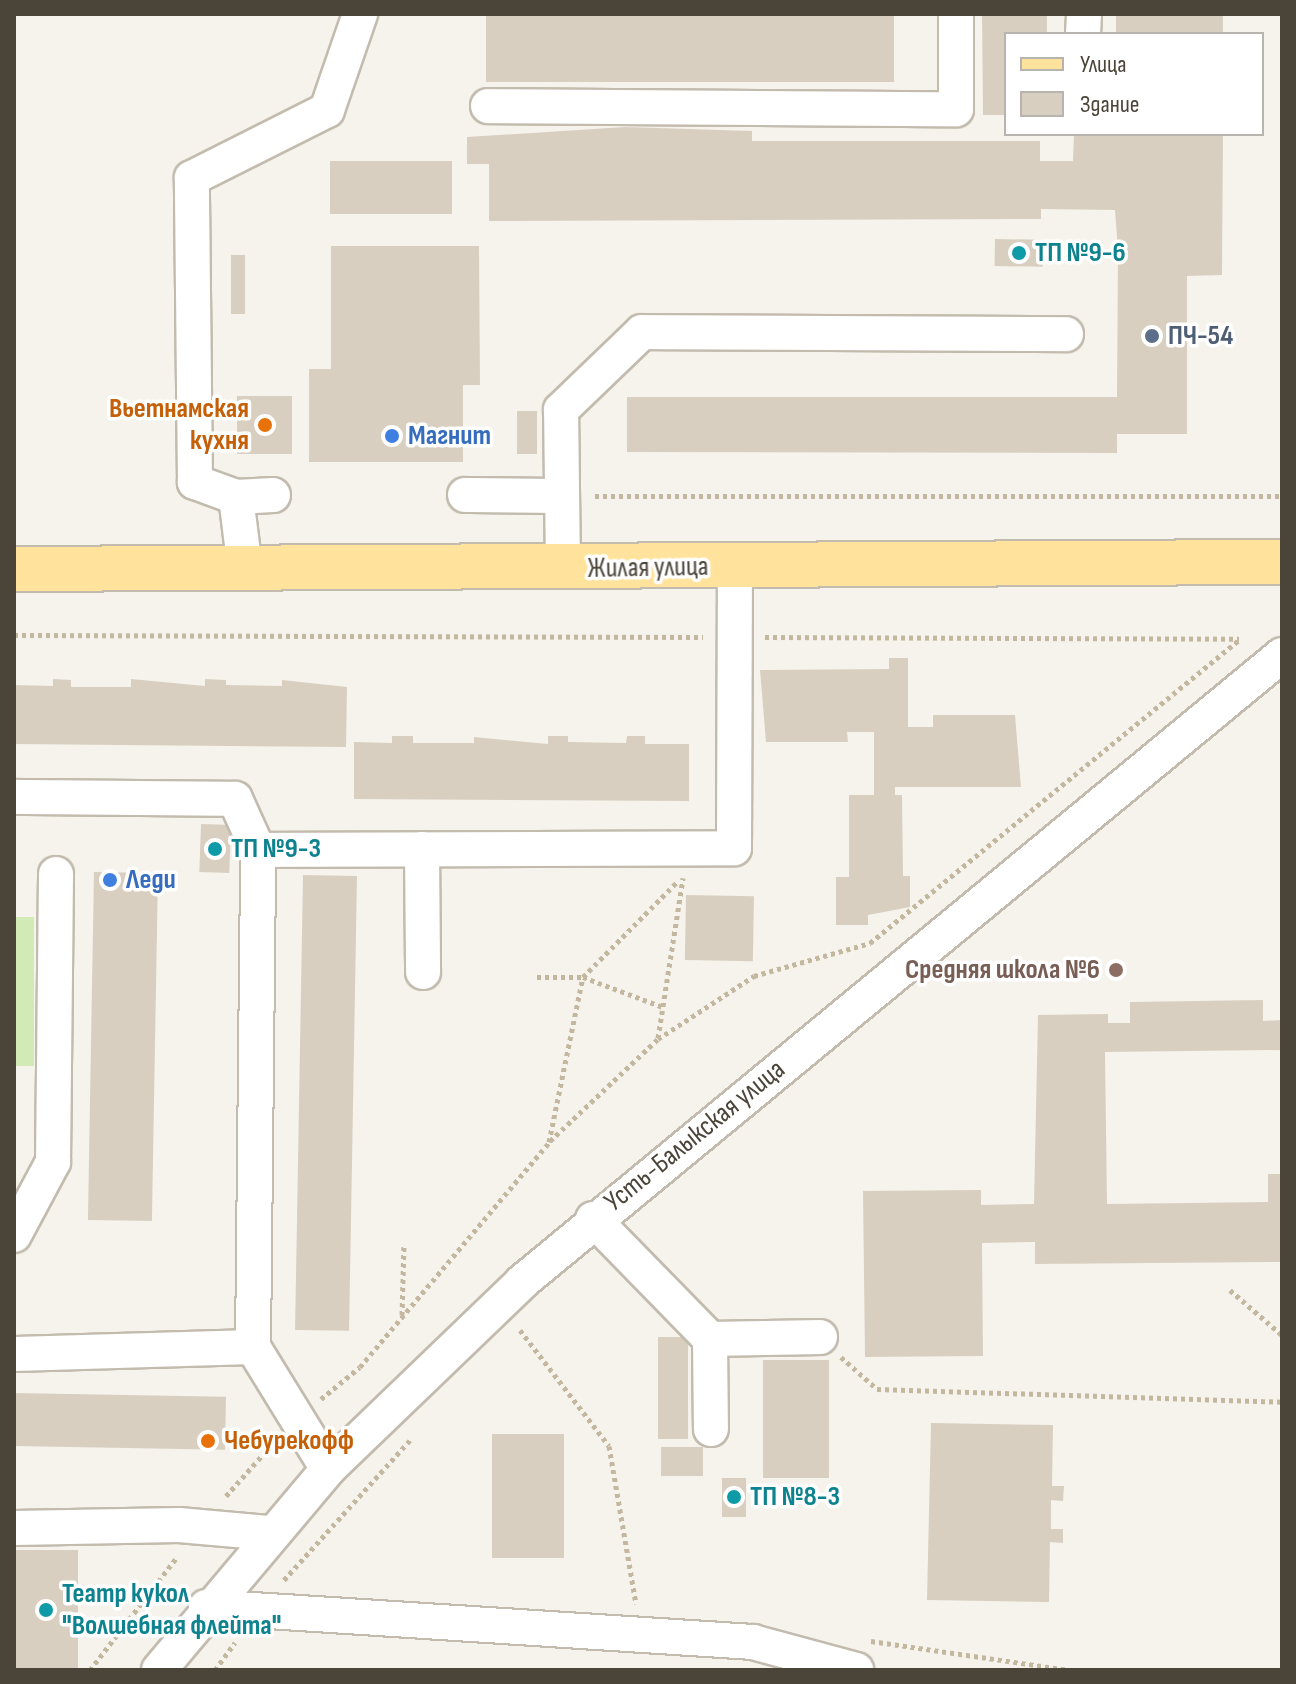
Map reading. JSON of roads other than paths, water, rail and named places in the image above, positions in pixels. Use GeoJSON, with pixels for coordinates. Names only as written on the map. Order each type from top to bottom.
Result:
{"type":"FeatureCollection","features":[{"type":"Feature","properties":{"kind":"main road","name":"Жилая улица"},"geometry":{"type":"LineString","coordinates":[[14,569],[563,569],[1282,562]]}},
{"type":"Feature","properties":{"kind":"street"},"geometry":{"type":"LineString","coordinates":[[273,495],[236,497],[195,482],[192,178],[327,110],[360,14]]}},
{"type":"Feature","properties":{"kind":"street"},"geometry":{"type":"LineString","coordinates":[[488,106],[956,109],[956,14]]}},
{"type":"Feature","properties":{"kind":"street"},"geometry":{"type":"LineString","coordinates":[[563,569],[561,410],[642,332],[1066,334]]}},
{"type":"Feature","properties":{"kind":"street"},"geometry":{"type":"LineString","coordinates":[[465,495],[562,496]]}},
{"type":"Feature","properties":{"kind":"street"},"geometry":{"type":"LineString","coordinates":[[236,497],[245,569]]}},
{"type":"Feature","properties":{"kind":"street"},"geometry":{"type":"LineString","coordinates":[[258,850],[734,848],[735,567]]}},
{"type":"Feature","properties":{"kind":"street","name":"Усть-Балыкская улица"},"geometry":{"type":"LineString","coordinates":[[159,1670],[206,1607],[268,1533],[328,1469],[416,1379],[593,1219],[1282,655]]}},
{"type":"Feature","properties":{"kind":"street"},"geometry":{"type":"LineString","coordinates":[[14,797],[235,799],[258,850],[253,1347],[299,1417],[328,1469]]}},
{"type":"Feature","properties":{"kind":"street"},"geometry":{"type":"LineString","coordinates":[[422,849],[423,972]]}},
{"type":"Feature","properties":{"kind":"street"},"geometry":{"type":"LineString","coordinates":[[14,1235],[53,1162],[56,874]]}},
{"type":"Feature","properties":{"kind":"street"},"geometry":{"type":"LineString","coordinates":[[593,1219],[710,1339],[711,1429]]}},
{"type":"Feature","properties":{"kind":"street"},"geometry":{"type":"LineString","coordinates":[[710,1339],[820,1337]]}},
{"type":"Feature","properties":{"kind":"street"},"geometry":{"type":"LineString","coordinates":[[14,1354],[253,1347]]}},
{"type":"Feature","properties":{"kind":"street"},"geometry":{"type":"LineString","coordinates":[[14,1528],[200,1527],[268,1533]]}},
{"type":"Feature","properties":{"kind":"street"},"geometry":{"type":"LineString","coordinates":[[206,1607],[753,1642],[861,1655]]}},
{"type":"Feature","properties":{"kind":"place","name":"ТП №9-6"},"geometry":{"type":"Point","coordinates":[1019,253]}},
{"type":"Feature","properties":{"kind":"place","name":"ПЧ-54"},"geometry":{"type":"Point","coordinates":[1152,336]}},
{"type":"Feature","properties":{"kind":"place","name":"Вьетнамская кухня"},"geometry":{"type":"Point","coordinates":[265,425]}},
{"type":"Feature","properties":{"kind":"place","name":"Магнит"},"geometry":{"type":"Point","coordinates":[392,436]}},
{"type":"Feature","properties":{"kind":"place","name":"ТП №9-3"},"geometry":{"type":"Point","coordinates":[215,849]}},
{"type":"Feature","properties":{"kind":"place","name":"Леди"},"geometry":{"type":"Point","coordinates":[110,880]}},
{"type":"Feature","properties":{"kind":"place","name":"Средняя школа №6"},"geometry":{"type":"Point","coordinates":[1116,970]}},
{"type":"Feature","properties":{"kind":"place","name":"Чебурекофф"},"geometry":{"type":"Point","coordinates":[208,1441]}},
{"type":"Feature","properties":{"kind":"place","name":"ТП №8-3"},"geometry":{"type":"Point","coordinates":[734,1497]}},
{"type":"Feature","properties":{"kind":"place","name":"Театр кукол \"Волшебная флейта\""},"geometry":{"type":"Point","coordinates":[46,1610]}}]}
